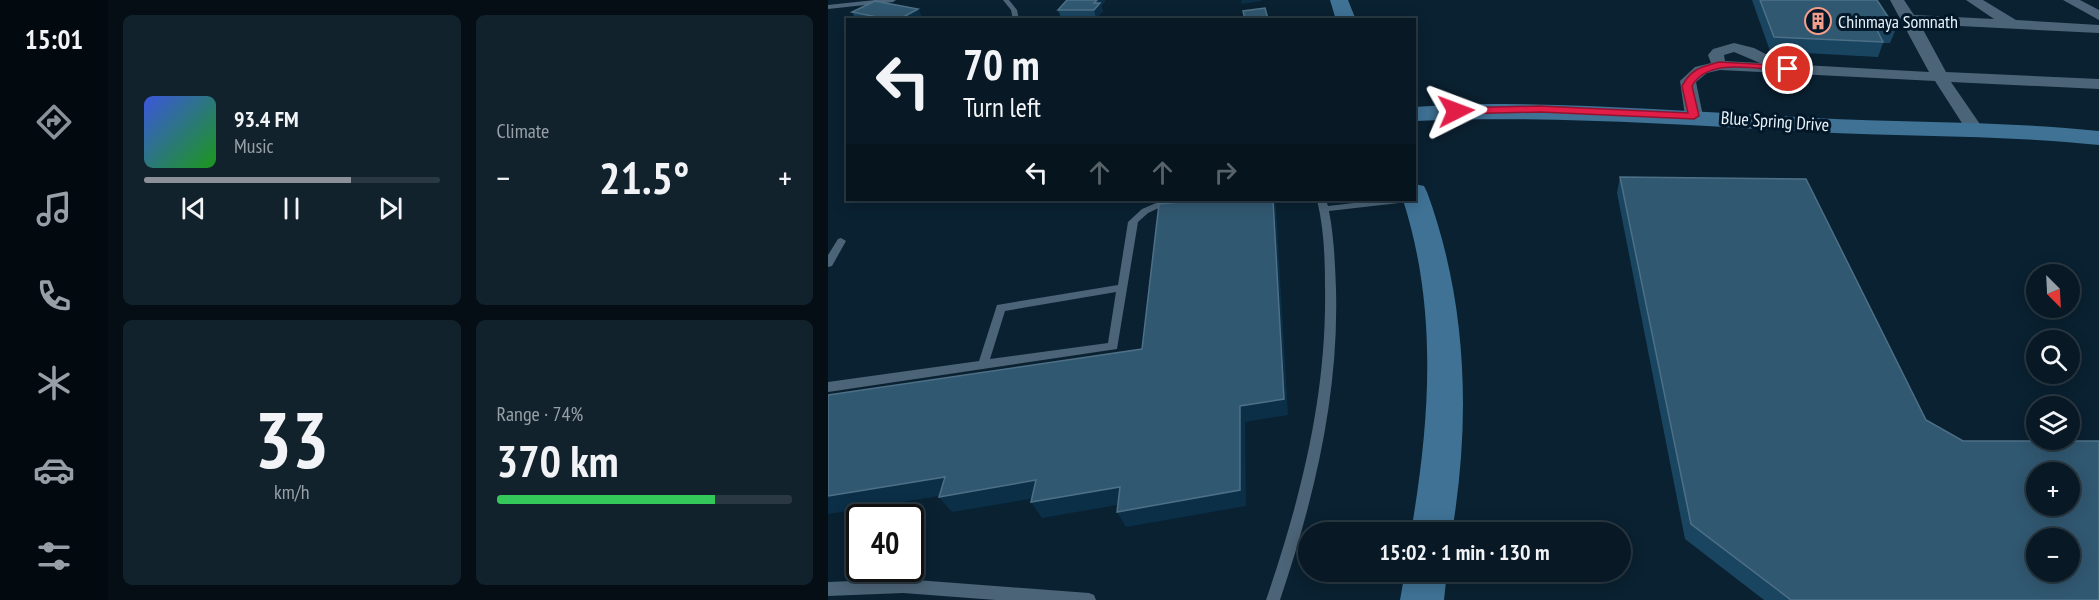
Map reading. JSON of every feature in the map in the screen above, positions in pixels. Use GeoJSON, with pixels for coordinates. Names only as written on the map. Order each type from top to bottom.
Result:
{"type":"FeatureCollection","features":[{"type":"Feature","properties":{"kind":"street"},"geometry":{"type":"LineString","coordinates":[[1339,0],[1345,18]]}},
{"type":"Feature","properties":{"kind":"street"},"geometry":{"type":"LineString","coordinates":[[1897,0],[1974,130]]}},
{"type":"Feature","properties":{"kind":"street"},"geometry":{"type":"LineString","coordinates":[[1973,0],[2013,24]]}},
{"type":"Feature","properties":{"kind":"street"},"geometry":{"type":"LineString","coordinates":[[2070,0],[2099,16]]}},
{"type":"Feature","properties":{"kind":"street"},"geometry":{"type":"LineString","coordinates":[[1910,19],[2099,29]]}},
{"type":"Feature","properties":{"kind":"street"},"geometry":{"type":"LineString","coordinates":[[1694,116],[1688,81],[1701,70],[1719,65],[2099,84]]}},
{"type":"Feature","properties":{"kind":"street","name":"Blue Spring Drive"},"geometry":{"type":"LineString","coordinates":[[1416,114],[1517,109],[1694,116],[1815,125],[1974,130],[2099,138]]}},
{"type":"Feature","properties":{"kind":"street"},"geometry":{"type":"LineString","coordinates":[[1413,201],[1431,245],[1439,296],[1445,375],[1444,447],[1433,522]]}},
{"type":"Feature","properties":{"kind":"street"},"geometry":{"type":"LineString","coordinates":[[1422,600],[1425,582]]}},
{"type":"Feature","properties":{"kind":"lane"},"geometry":{"type":"LineString","coordinates":[[828,7],[893,0]]}},
{"type":"Feature","properties":{"kind":"lane"},"geometry":{"type":"LineString","coordinates":[[1006,0],[1014,10],[1016,18]]}},
{"type":"Feature","properties":{"kind":"lane"},"geometry":{"type":"LineString","coordinates":[[828,387],[1113,346],[1133,222],[1139,214],[1151,206],[1168,201]]}},
{"type":"Feature","properties":{"kind":"lane"},"geometry":{"type":"LineString","coordinates":[[1273,600],[1297,532],[1321,427],[1332,305],[1323,204],[1356,201]]}},
{"type":"Feature","properties":{"kind":"lane"},"geometry":{"type":"LineString","coordinates":[[828,264],[841,241]]}},
{"type":"Feature","properties":{"kind":"lane"},"geometry":{"type":"LineString","coordinates":[[982,364],[997,311],[1000,308],[1122,288]]}},
{"type":"Feature","properties":{"kind":"lane"},"geometry":{"type":"LineString","coordinates":[[828,589],[903,586],[1089,600]]}},
{"type":"Feature","properties":{"kind":"building"},"geometry":{"type":"Polygon","coordinates":[[[1067,0],[1097,0],[1094,3],[1100,3],[1094,10],[1058,10],[1067,0]]]}},
{"type":"Feature","properties":{"kind":"building","name":"Chinmaya Somnath"},"geometry":{"type":"Polygon","coordinates":[[[1760,0],[1877,0],[1896,29],[1876,28],[1883,42],[1774,37],[1760,0]]]}},
{"type":"Feature","properties":{"kind":"building"},"geometry":{"type":"Polygon","coordinates":[[[875,1],[918,9],[902,18],[882,18],[852,12],[875,1]]]}},
{"type":"Feature","properties":{"kind":"building"},"geometry":{"type":"Polygon","coordinates":[[[1265,8],[1268,18],[1245,18],[1243,11],[1265,8]]]}},
{"type":"Feature","properties":{"kind":"building"},"geometry":{"type":"Polygon","coordinates":[[[1620,177],[1806,179],[1926,420],[1963,441],[2026,441],[2026,450],[2080,450],[2080,441],[2099,441],[2099,600],[1791,600],[1691,524],[1620,177]]]}},
{"type":"Feature","properties":{"kind":"building"},"geometry":{"type":"Polygon","coordinates":[[[1190,201],[1273,201],[1284,399],[1240,406],[1240,490],[1117,512],[1120,487],[1031,502],[1036,480],[939,497],[945,477],[828,496],[828,395],[1142,349],[1159,204],[1190,201]]]}},
{"type":"Feature","properties":{"kind":"place","name":"Chinmaya Somnath"},"geometry":{"type":"Point","coordinates":[1818,21]}},
{"type":"Feature","properties":{"kind":"route"},"geometry":{"type":"LineString","coordinates":[[1456,111],[1540,109],[1694,116],[1687,86],[1693,75],[1701,70],[1719,65],[1788,69]]}}]}
